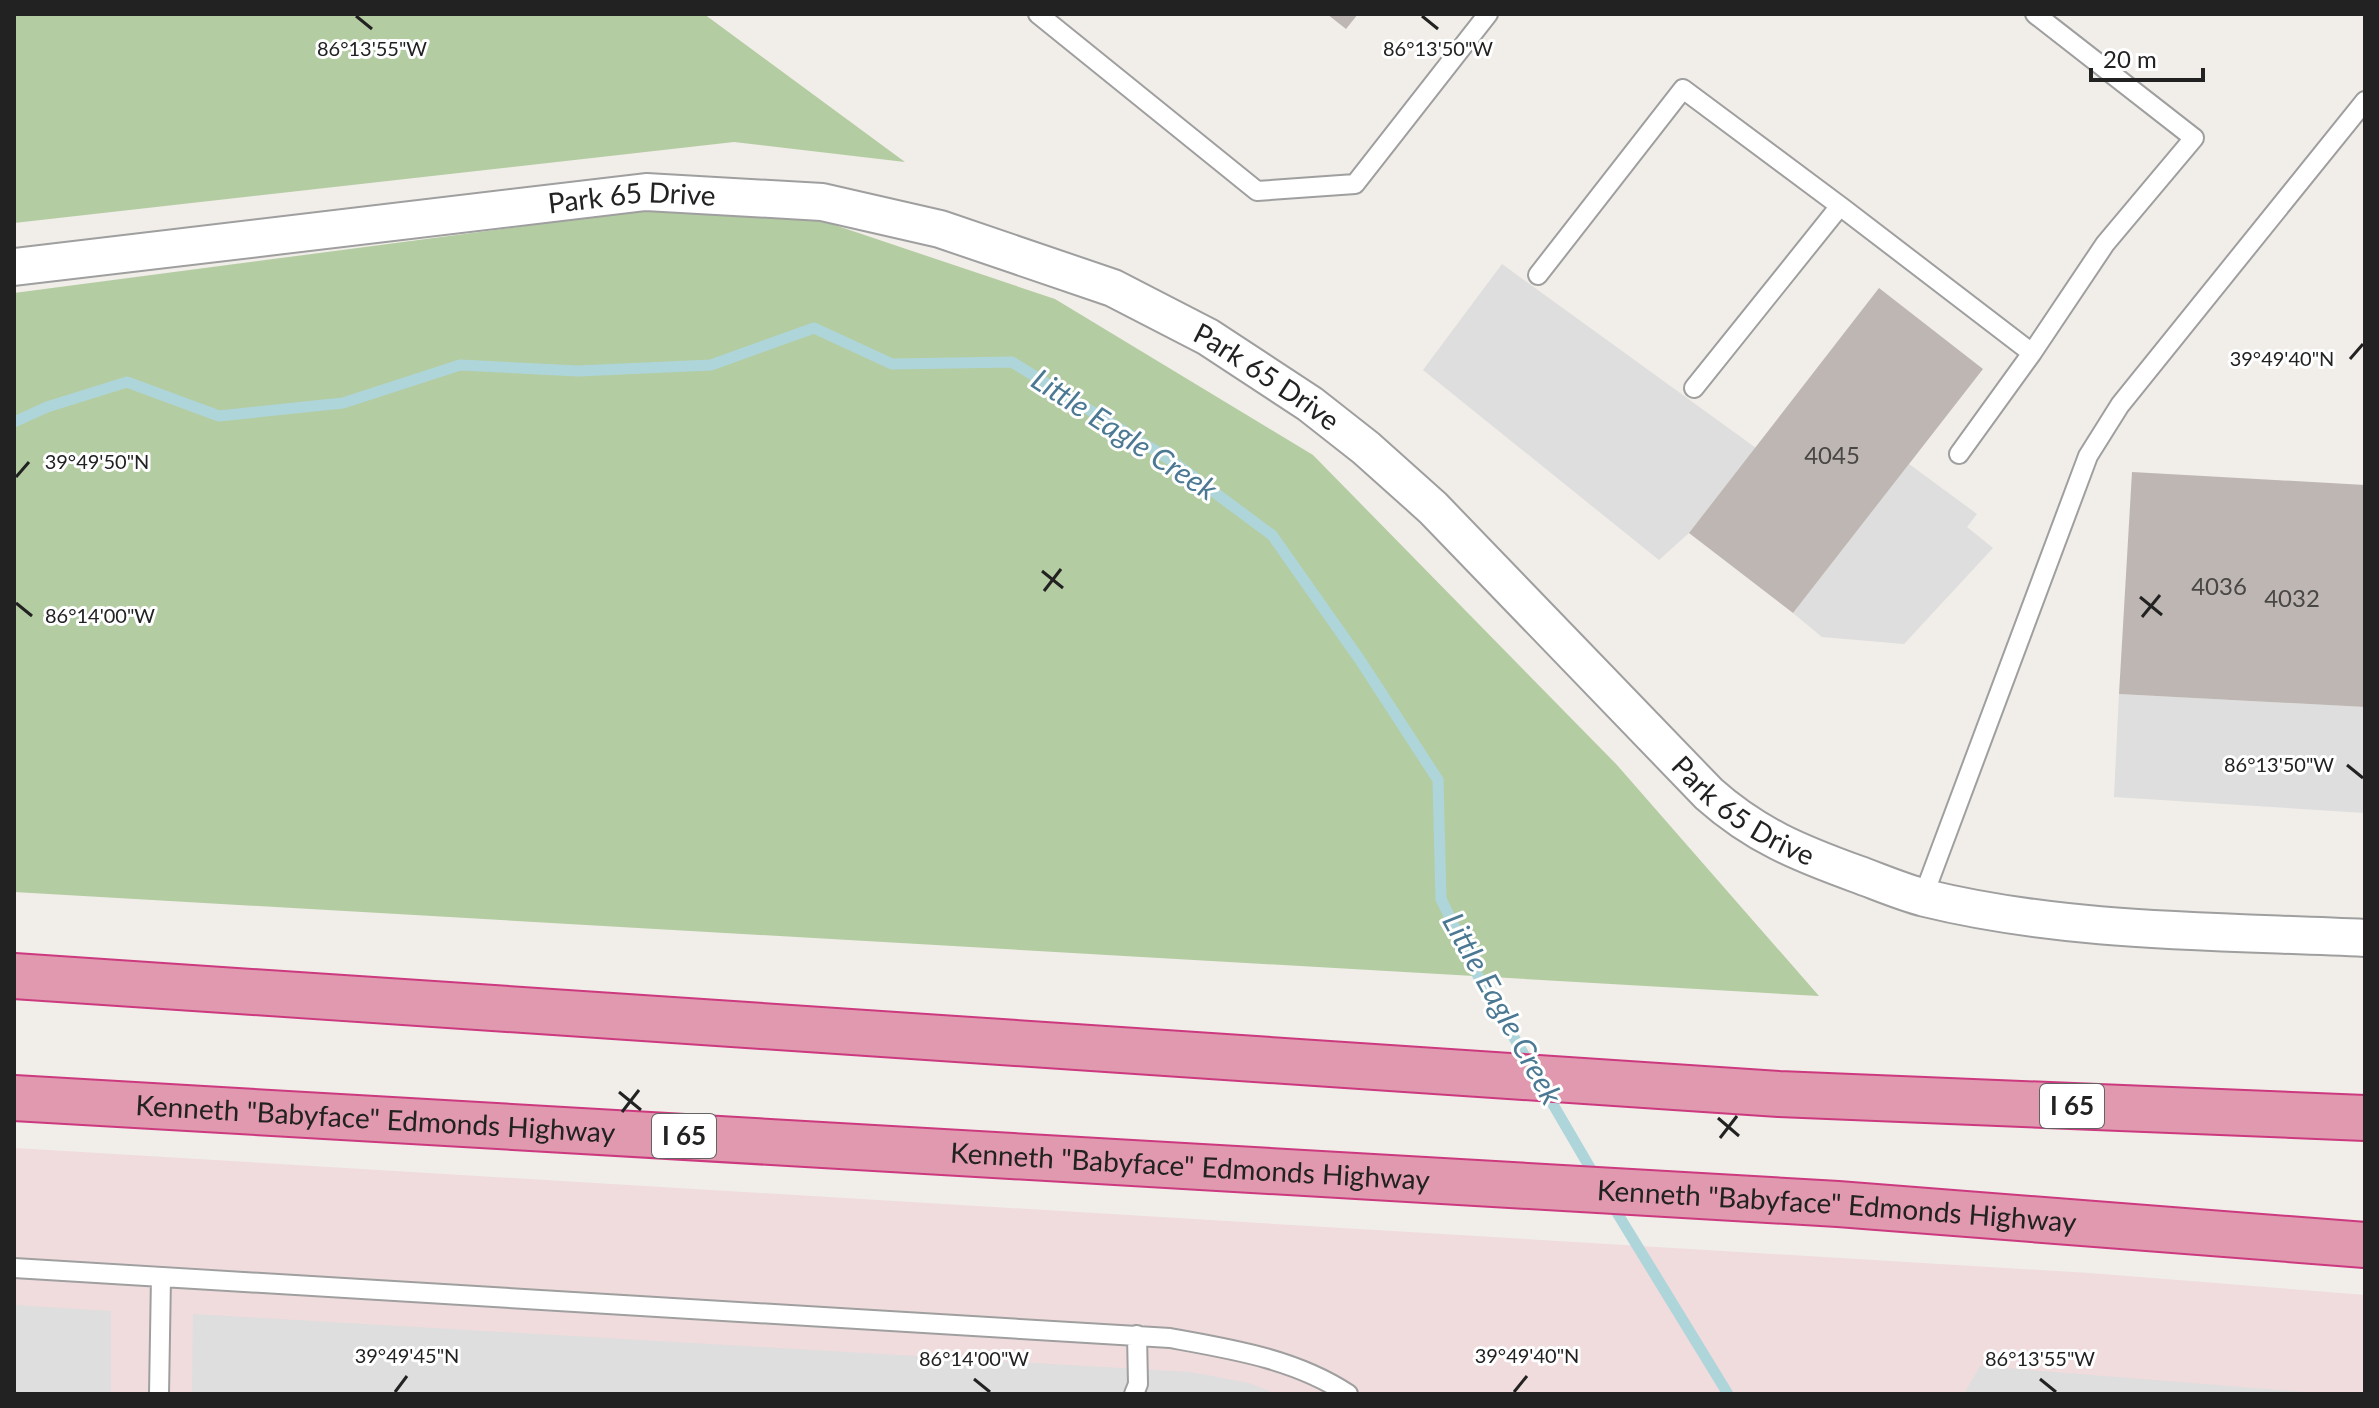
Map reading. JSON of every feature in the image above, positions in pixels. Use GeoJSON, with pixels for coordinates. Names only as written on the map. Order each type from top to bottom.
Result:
{"type":"FeatureCollection","features":[{"type":"Feature","properties":{"kind":"highway","name":"I 65"},"geometry":{"type":"LineString","coordinates":[[14,976],[1779,1094],[2365,1118]]}},
{"type":"Feature","properties":{"kind":"highway","name":"Kenneth \"Babyface\" Edmonds Highway"},"geometry":{"type":"LineString","coordinates":[[14,1098],[1838,1204],[2365,1245]]}},
{"type":"Feature","properties":{"kind":"street","name":"Park 65 Drive"},"geometry":{"type":"LineString","coordinates":[[14,267],[646,192],[822,202],[940,229],[1113,288],[1208,337],[1276,381],[1357,440],[1433,508],[1719,803],[1751,827],[1796,852],[1923,897],[2014,916],[2119,927],[2365,938]]}},
{"type":"Feature","properties":{"kind":"lane"},"geometry":{"type":"LineString","coordinates":[[1038,14],[1257,191],[1355,184],[1488,14]]}},
{"type":"Feature","properties":{"kind":"lane"},"geometry":{"type":"LineString","coordinates":[[1959,454],[2105,244],[2194,138],[2035,14]]}},
{"type":"Feature","properties":{"kind":"lane"},"geometry":{"type":"LineString","coordinates":[[1538,275],[1683,89],[2032,353]]}},
{"type":"Feature","properties":{"kind":"lane"},"geometry":{"type":"LineString","coordinates":[[1923,897],[2088,456],[2120,405],[2365,101]]}},
{"type":"Feature","properties":{"kind":"lane"},"geometry":{"type":"LineString","coordinates":[[1694,388],[1840,206]]}},
{"type":"Feature","properties":{"kind":"lane"},"geometry":{"type":"LineString","coordinates":[[14,1268],[1170,1338],[1247,1352],[1322,1377],[1348,1394]]}},
{"type":"Feature","properties":{"kind":"lane"},"geometry":{"type":"LineString","coordinates":[[159,1394],[161,1277]]}},
{"type":"Feature","properties":{"kind":"lane"},"geometry":{"type":"LineString","coordinates":[[1134,1394],[1138,1384],[1137,1335]]}},
{"type":"Feature","properties":{"kind":"shaded area"},"geometry":{"type":"Polygon","coordinates":[[[1502,264],[1756,448],[1689,533],[1659,560],[1423,370],[1502,264]]]}},
{"type":"Feature","properties":{"kind":"shaded area"},"geometry":{"type":"Polygon","coordinates":[[[1909,464],[1977,514],[1967,527],[1993,548],[1904,644],[1822,637],[1793,613],[1909,464]]]}},
{"type":"Feature","properties":{"kind":"shaded area"},"geometry":{"type":"Polygon","coordinates":[[[2119,694],[2365,707],[2365,813],[2114,797],[2119,694]]]}},
{"type":"Feature","properties":{"kind":"shaded area"},"geometry":{"type":"Polygon","coordinates":[[[14,1148],[2089,1273],[2365,1295],[2365,1394],[14,1394],[14,1148]]]}},
{"type":"Feature","properties":{"kind":"shaded area"},"geometry":{"type":"Polygon","coordinates":[[[14,1305],[111,1311],[111,1394],[14,1394],[14,1305]]]}},
{"type":"Feature","properties":{"kind":"shaded area"},"geometry":{"type":"Polygon","coordinates":[[[193,1314],[1190,1372],[1249,1383],[1276,1394],[192,1394],[193,1314]]]}},
{"type":"Feature","properties":{"kind":"shaded area"},"geometry":{"type":"Polygon","coordinates":[[[1980,1366],[2330,1394],[1964,1394],[1980,1366]]]}},
{"type":"Feature","properties":{"kind":"green space"},"geometry":{"type":"Polygon","coordinates":[[[14,14],[704,14],[905,162],[734,142],[14,223],[14,14]]]}},
{"type":"Feature","properties":{"kind":"green space"},"geometry":{"type":"Polygon","coordinates":[[[678,206],[808,216],[1055,299],[1313,455],[1617,765],[1819,996],[14,892],[14,293],[678,206]]]}},
{"type":"Feature","properties":{"kind":"building"},"geometry":{"type":"Polygon","coordinates":[[[1327,14],[1358,14],[1346,29],[1327,14]]]}},
{"type":"Feature","properties":{"kind":"building"},"geometry":{"type":"Polygon","coordinates":[[[1879,288],[1983,369],[1793,613],[1689,533],[1879,288]]]}},
{"type":"Feature","properties":{"kind":"building"},"geometry":{"type":"Polygon","coordinates":[[[2132,472],[2365,485],[2365,707],[2119,694],[2132,472]]]}},
{"type":"Feature","properties":{"kind":"waterway","name":"Little Eagle Creek"},"geometry":{"type":"LineString","coordinates":[[14,422],[47,407],[127,382],[219,416],[343,403],[460,365],[578,371],[711,365],[814,328],[892,364],[1012,362],[1172,461],[1272,535],[1360,660],[1438,780],[1441,899],[1481,982],[1532,1068]]}},
{"type":"Feature","properties":{"kind":"waterway","name":"Little Eagle Creek"},"geometry":{"type":"LineString","coordinates":[[1544,1089],[1596,1178]]}},
{"type":"Feature","properties":{"kind":"waterway","name":"Little Eagle Creek"},"geometry":{"type":"LineString","coordinates":[[1611,1203],[1728,1394]]}}]}
